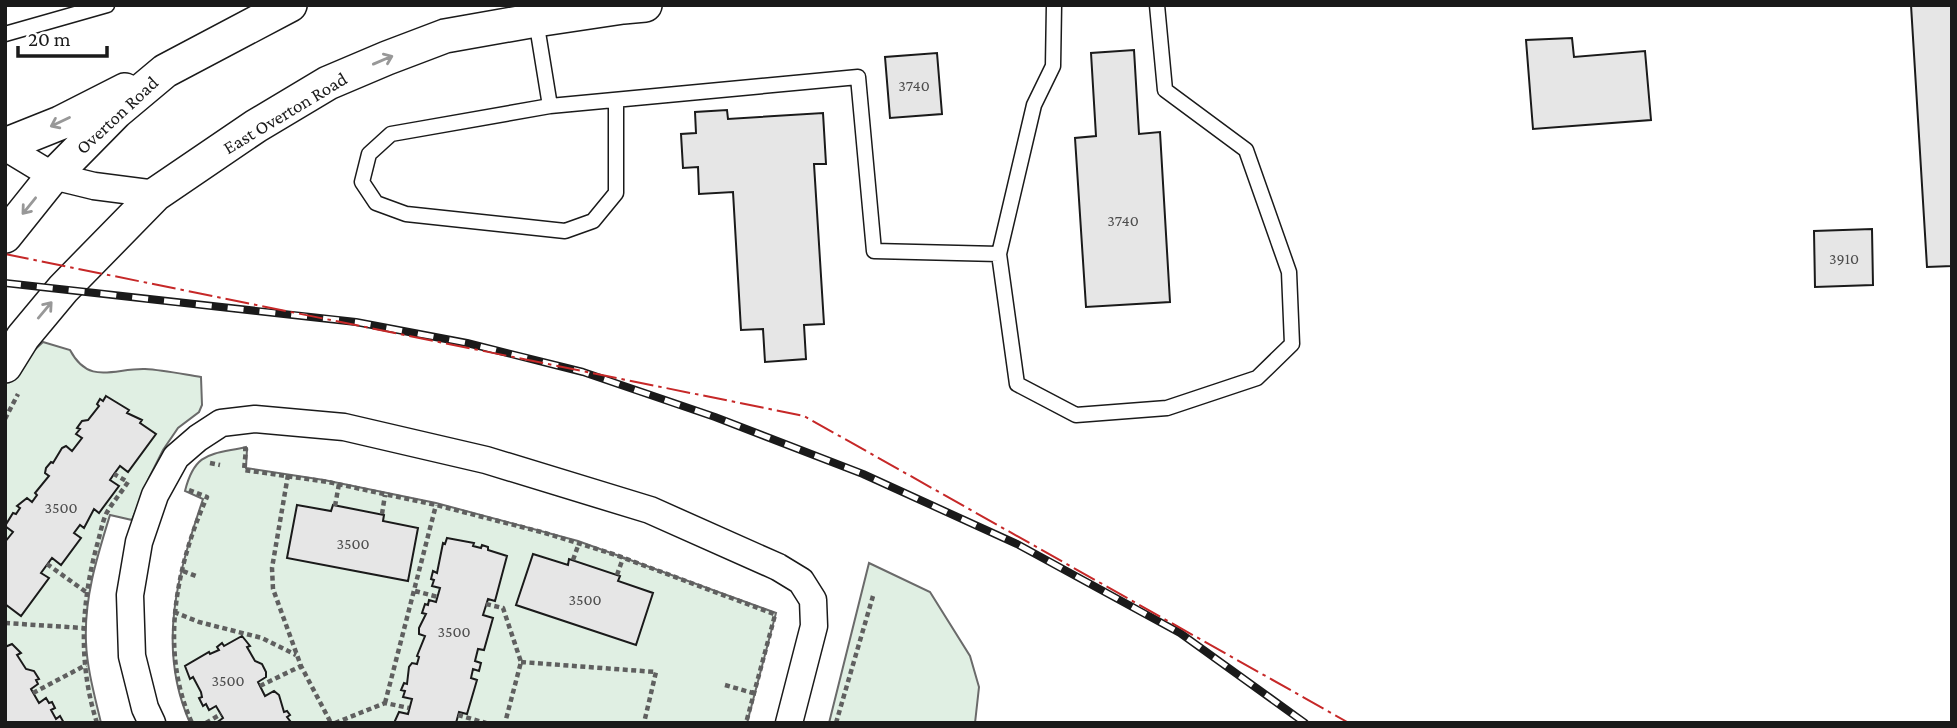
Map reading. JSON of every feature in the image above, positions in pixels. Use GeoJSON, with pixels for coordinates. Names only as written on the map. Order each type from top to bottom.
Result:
{"type":"FeatureCollection","features":[{"type":"Feature","properties":{"kind":"street","name":"Overton Road"},"geometry":{"type":"LineString","coordinates":[[5,236],[53,176],[116,112],[165,71],[290,5]]}},
{"type":"Feature","properties":{"kind":"street","name":"East Overton Road"},"geometry":{"type":"LineString","coordinates":[[5,366],[23,337],[63,289],[156,194],[257,126],[328,83],[445,36],[630,6]]}},
{"type":"Feature","properties":{"kind":"street"},"geometry":{"type":"LineString","coordinates":[[5,146],[165,71]]}},
{"type":"Feature","properties":{"kind":"street"},"geometry":{"type":"LineString","coordinates":[[5,146],[53,176],[94,186],[156,194]]}},
{"type":"Feature","properties":{"kind":"street"},"geometry":{"type":"LineString","coordinates":[[152,723],[145,708],[132,656],[130,595],[139,542],[155,495],[176,457],[221,423],[255,419],[344,428],[486,460],[650,510],[778,567],[801,581],[813,600],[814,626],[789,723]]}},
{"type":"Feature","properties":{"kind":"lane"},"geometry":{"type":"LineString","coordinates":[[5,34],[107,5]]}},
{"type":"Feature","properties":{"kind":"lane"},"geometry":{"type":"LineString","coordinates":[[1054,5],[1053,66],[1034,105],[999,254],[1017,384],[1076,415],[1167,408],[1257,377],[1292,344],[1289,272],[1246,150],[1166,90],[1157,5]]}},
{"type":"Feature","properties":{"kind":"lane"},"geometry":{"type":"LineString","coordinates":[[536,20],[550,106]]}},
{"type":"Feature","properties":{"kind":"lane"},"geometry":{"type":"LineString","coordinates":[[616,100],[615,193],[593,221],[565,231],[406,214],[376,202],[362,182],[369,154],[391,134],[550,106],[858,76],[874,251],[999,254]]}},
{"type":"Feature","properties":{"kind":"path"},"geometry":{"type":"LineString","coordinates":[[234,450],[246,449],[244,470],[288,475],[436,505],[579,543],[775,615],[746,723]]}},
{"type":"Feature","properties":{"kind":"path"},"geometry":{"type":"LineString","coordinates":[[97,723],[86,665],[83,628],[86,592],[105,516],[128,482],[114,474]]}},
{"type":"Feature","properties":{"kind":"path"},"geometry":{"type":"LineString","coordinates":[[288,475],[271,578],[301,666],[333,723],[384,703],[410,708]]}},
{"type":"Feature","properties":{"kind":"path"},"geometry":{"type":"LineString","coordinates":[[190,479],[186,489],[206,497],[183,571],[173,628],[177,671],[184,703],[192,723]]}},
{"type":"Feature","properties":{"kind":"path"},"geometry":{"type":"LineString","coordinates":[[335,506],[339,485]]}},
{"type":"Feature","properties":{"kind":"path"},"geometry":{"type":"LineString","coordinates":[[382,514],[385,495]]}},
{"type":"Feature","properties":{"kind":"path"},"geometry":{"type":"LineString","coordinates":[[384,703],[436,505]]}},
{"type":"Feature","properties":{"kind":"path"},"geometry":{"type":"LineString","coordinates":[[573,560],[579,543]]}},
{"type":"Feature","properties":{"kind":"path"},"geometry":{"type":"LineString","coordinates":[[617,575],[622,558]]}},
{"type":"Feature","properties":{"kind":"path"},"geometry":{"type":"LineString","coordinates":[[47,565],[86,592]]}},
{"type":"Feature","properties":{"kind":"path"},"geometry":{"type":"LineString","coordinates":[[183,571],[196,576]]}},
{"type":"Feature","properties":{"kind":"path"},"geometry":{"type":"LineString","coordinates":[[415,591],[438,597]]}},
{"type":"Feature","properties":{"kind":"path"},"geometry":{"type":"LineString","coordinates":[[836,723],[873,596]]}},
{"type":"Feature","properties":{"kind":"path"},"geometry":{"type":"LineString","coordinates":[[486,604],[503,608],[521,663],[505,723]]}},
{"type":"Feature","properties":{"kind":"path"},"geometry":{"type":"LineString","coordinates":[[174,612],[199,622],[262,638],[297,656]]}},
{"type":"Feature","properties":{"kind":"path"},"geometry":{"type":"LineString","coordinates":[[5,623],[83,628]]}},
{"type":"Feature","properties":{"kind":"path"},"geometry":{"type":"LineString","coordinates":[[521,663],[656,672],[644,723]]}},
{"type":"Feature","properties":{"kind":"path"},"geometry":{"type":"LineString","coordinates":[[33,693],[86,665]]}},
{"type":"Feature","properties":{"kind":"path"},"geometry":{"type":"LineString","coordinates":[[260,686],[301,666]]}},
{"type":"Feature","properties":{"kind":"path"},"geometry":{"type":"LineString","coordinates":[[725,685],[753,693]]}},
{"type":"Feature","properties":{"kind":"path"},"geometry":{"type":"LineString","coordinates":[[206,723],[221,714]]}},
{"type":"Feature","properties":{"kind":"path"},"geometry":{"type":"LineString","coordinates":[[458,715],[486,723]]}},
{"type":"Feature","properties":{"kind":"green space"},"geometry":{"type":"Polygon","coordinates":[[[43,342],[70,350],[77,361],[94,372],[145,369],[201,377],[202,405],[199,412],[178,428],[163,450],[132,520],[110,515],[100,546],[89,594],[86,642],[101,723],[5,723],[5,380],[43,342]]]}},
{"type":"Feature","properties":{"kind":"green space"},"geometry":{"type":"Polygon","coordinates":[[[246,447],[246,468],[324,480],[436,503],[578,541],[776,613],[747,723],[190,723],[174,666],[174,610],[186,555],[203,499],[185,491],[199,462],[214,454],[246,447]]]}},
{"type":"Feature","properties":{"kind":"green space"},"geometry":{"type":"Polygon","coordinates":[[[869,563],[930,592],[970,656],[979,687],[975,723],[829,723],[869,563]]]}},
{"type":"Feature","properties":{"kind":"building"},"geometry":{"type":"Polygon","coordinates":[[[1911,5],[1952,5],[1952,266],[1927,267],[1911,5]]]}},
{"type":"Feature","properties":{"kind":"building"},"geometry":{"type":"Polygon","coordinates":[[[1572,38],[1574,57],[1645,51],[1651,120],[1533,129],[1526,40],[1572,38]]]}},
{"type":"Feature","properties":{"kind":"building"},"geometry":{"type":"Polygon","coordinates":[[[1134,50],[1139,134],[1160,132],[1170,302],[1086,307],[1075,138],[1096,136],[1091,53],[1134,50]]]}},
{"type":"Feature","properties":{"kind":"building"},"geometry":{"type":"Polygon","coordinates":[[[937,53],[942,114],[890,118],[885,57],[937,53]]]}},
{"type":"Feature","properties":{"kind":"building"},"geometry":{"type":"Polygon","coordinates":[[[727,110],[728,119],[823,113],[826,164],[814,164],[824,324],[804,325],[806,359],[765,362],[763,329],[741,330],[733,192],[699,194],[698,167],[683,168],[681,134],[696,133],[695,112],[727,110]]]}},
{"type":"Feature","properties":{"kind":"building"},"geometry":{"type":"Polygon","coordinates":[[[1872,229],[1873,285],[1815,287],[1814,231],[1872,229]]]}},
{"type":"Feature","properties":{"kind":"building"},"geometry":{"type":"Polygon","coordinates":[[[106,396],[129,410],[127,413],[142,420],[140,423],[156,434],[128,472],[120,466],[114,474],[110,480],[119,486],[99,513],[94,509],[84,528],[80,525],[74,533],[81,538],[61,565],[52,558],[41,573],[49,578],[21,616],[5,604],[5,542],[13,532],[5,526],[13,513],[16,514],[20,508],[17,506],[27,498],[32,502],[37,495],[35,493],[49,476],[45,473],[46,468],[53,463],[62,448],[66,446],[72,451],[82,438],[76,434],[80,429],[77,428],[82,421],[88,420],[99,406],[97,404],[100,399],[103,401],[106,396]]]}},
{"type":"Feature","properties":{"kind":"building"},"geometry":{"type":"Polygon","coordinates":[[[297,505],[331,511],[333,505],[384,515],[383,521],[418,528],[408,581],[287,558],[297,505]]]}},
{"type":"Feature","properties":{"kind":"building"},"geometry":{"type":"Polygon","coordinates":[[[447,538],[474,543],[473,546],[481,548],[482,545],[488,547],[488,550],[507,556],[495,601],[488,599],[483,615],[493,618],[484,650],[478,649],[475,661],[481,663],[479,671],[473,669],[471,678],[477,680],[467,714],[459,712],[456,723],[394,723],[399,712],[408,714],[412,699],[403,697],[405,691],[401,690],[404,683],[407,684],[409,667],[412,663],[417,664],[417,656],[425,636],[419,634],[419,628],[426,614],[422,613],[425,604],[428,605],[429,600],[436,602],[440,588],[432,586],[434,580],[431,579],[433,571],[437,573],[443,543],[445,544],[447,538]]]}},
{"type":"Feature","properties":{"kind":"building"},"geometry":{"type":"Polygon","coordinates":[[[533,554],[568,565],[569,559],[620,576],[618,581],[653,593],[636,645],[516,605],[533,554]]]}},
{"type":"Feature","properties":{"kind":"building"},"geometry":{"type":"Polygon","coordinates":[[[242,636],[250,646],[247,647],[255,661],[262,664],[266,672],[266,677],[258,682],[265,696],[274,691],[279,695],[284,712],[287,711],[290,715],[287,717],[290,721],[216,723],[223,718],[216,706],[209,710],[206,704],[203,706],[199,698],[202,697],[201,692],[193,677],[190,679],[185,666],[209,652],[210,654],[219,650],[217,647],[222,643],[224,646],[242,636]]]}},
{"type":"Feature","properties":{"kind":"building"},"geometry":{"type":"Polygon","coordinates":[[[12,644],[21,653],[17,655],[26,669],[34,671],[39,679],[36,680],[38,684],[31,689],[39,703],[46,698],[49,703],[52,702],[55,708],[51,710],[56,719],[60,716],[64,723],[5,723],[5,647],[12,644]]]}},
{"type":"Feature","properties":{"kind":"railway"},"geometry":{"type":"LineString","coordinates":[[5,283],[356,322],[467,343],[583,372],[715,417],[863,474],[1017,544],[1180,633],[1305,723]]}},
{"type":"Feature","properties":{"kind":"power"},"geometry":{"type":"LineString","coordinates":[[5,254],[804,416],[1349,723]]}}]}
